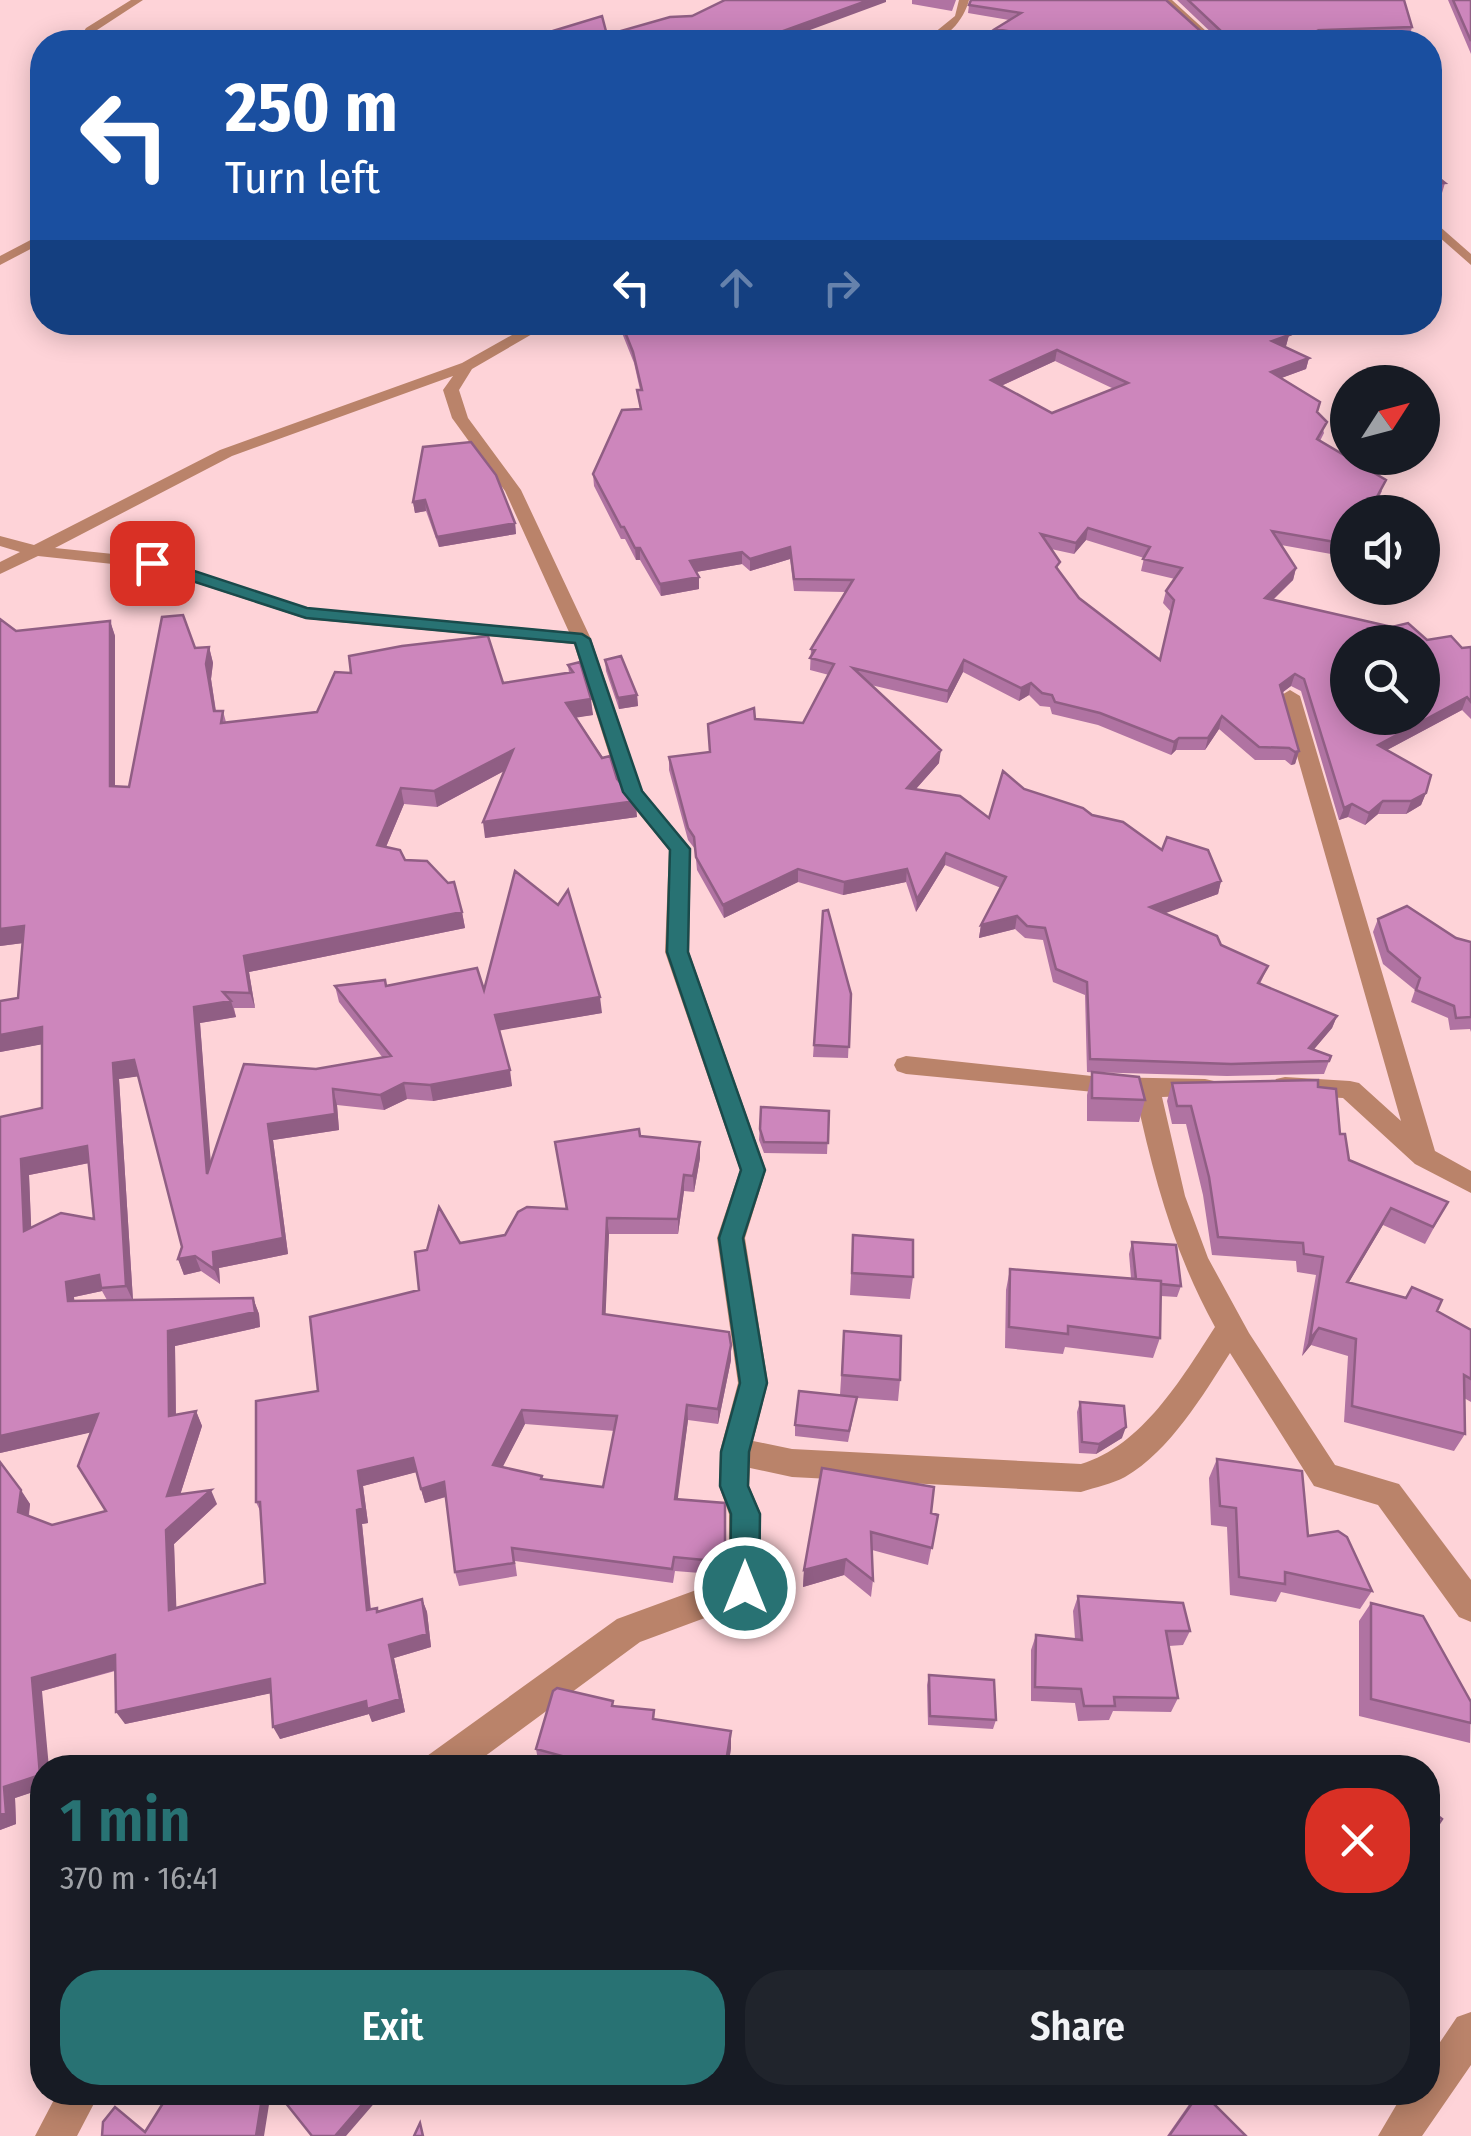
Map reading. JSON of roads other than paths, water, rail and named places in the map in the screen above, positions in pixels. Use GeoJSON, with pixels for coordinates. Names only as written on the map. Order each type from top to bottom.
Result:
{"type":"FeatureCollection","features":[{"type":"Feature","properties":{"kind":"street"},"geometry":{"type":"LineString","coordinates":[[90,30],[138,0]]}},
{"type":"Feature","properties":{"kind":"street"},"geometry":{"type":"LineString","coordinates":[[943,30],[960,17],[964,0]]}},
{"type":"Feature","properties":{"kind":"street"},"geometry":{"type":"LineString","coordinates":[[1166,0],[1200,30]]}},
{"type":"Feature","properties":{"kind":"street"},"geometry":{"type":"LineString","coordinates":[[1442,233],[1471,261]]}},
{"type":"Feature","properties":{"kind":"street"},"geometry":{"type":"LineString","coordinates":[[0,261],[30,245]]}},
{"type":"Feature","properties":{"kind":"street"},"geometry":{"type":"LineString","coordinates":[[0,569],[226,453],[467,366],[523,335]]}},
{"type":"Feature","properties":{"kind":"street"},"geometry":{"type":"LineString","coordinates":[[457,1755],[629,1630],[745,1588],[746,1514],[734,1486],[735,1452],[753,1383],[731,1238],[753,1170],[677,952],[680,849],[632,792],[582,639],[513,490],[460,418],[450,390],[467,366]]}},
{"type":"Feature","properties":{"kind":"street"},"geometry":{"type":"LineString","coordinates":[[0,541],[37,551],[152,563],[306,613],[582,639]]}},
{"type":"Feature","properties":{"kind":"street"},"geometry":{"type":"LineString","coordinates":[[1290,696],[1424,1157]]}},
{"type":"Feature","properties":{"kind":"street"},"geometry":{"type":"LineString","coordinates":[[906,1065],[1147,1087],[1227,1088]]}},
{"type":"Feature","properties":{"kind":"street"},"geometry":{"type":"LineString","coordinates":[[1260,1087],[1311,1085],[1350,1090],[1424,1157],[1471,1182]]}},
{"type":"Feature","properties":{"kind":"street"},"geometry":{"type":"LineString","coordinates":[[1147,1087],[1166,1170],[1193,1256],[1326,1476],[1388,1494],[1471,1606]]}},
{"type":"Feature","properties":{"kind":"street"},"geometry":{"type":"LineString","coordinates":[[735,1452],[792,1463],[1080,1478],[1115,1468],[1146,1437],[1200,1376],[1232,1325]]}},
{"type":"Feature","properties":{"kind":"street"},"geometry":{"type":"LineString","coordinates":[[1440,2076],[1471,2031]]}},
{"type":"Feature","properties":{"kind":"street"},"geometry":{"type":"LineString","coordinates":[[55,2136],[73,2105]]}},
{"type":"Feature","properties":{"kind":"street"},"geometry":{"type":"LineString","coordinates":[[1398,2136],[1420,2105]]}}]}
